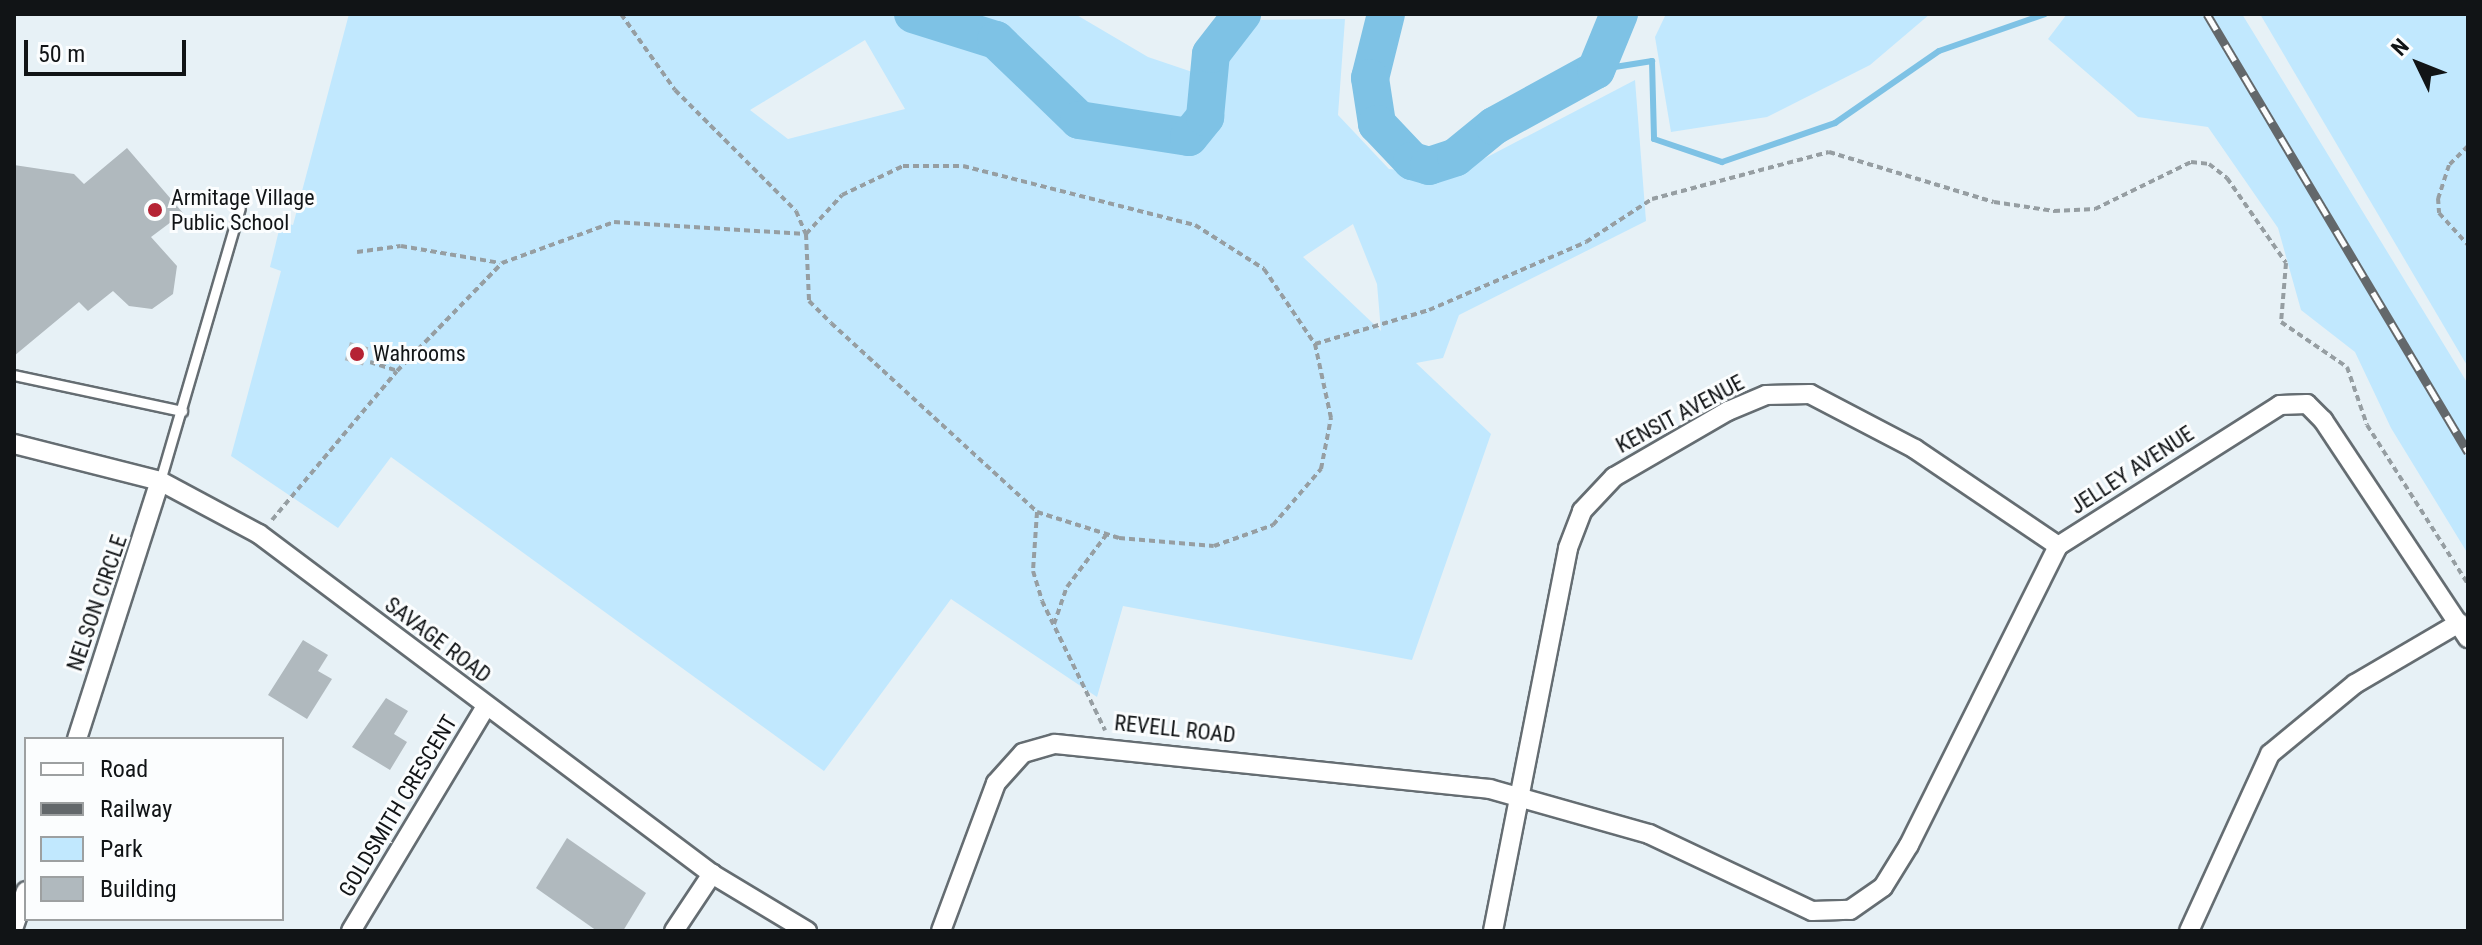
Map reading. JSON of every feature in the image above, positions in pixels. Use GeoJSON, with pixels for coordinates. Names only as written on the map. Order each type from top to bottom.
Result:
{"type":"FeatureCollection","features":[{"type":"Feature","properties":{"kind":"street","name":"KENSIT AVENUE"},"geometry":{"type":"LineString","coordinates":[[1493,931],[1568,548],[1582,511],[1614,477],[1728,411],[1766,395],[1810,394],[1915,449],[2058,546]]}},
{"type":"Feature","properties":{"kind":"street","name":"JELLEY AVENUE"},"geometry":{"type":"LineString","coordinates":[[2058,546],[2262,414],[2307,404],[2464,630],[2355,684],[2270,754],[2189,931]]}},
{"type":"Feature","properties":{"kind":"street","name":"SAVAGE ROAD"},"geometry":{"type":"LineString","coordinates":[[14,444],[160,481],[259,534],[712,874],[807,931]]}},
{"type":"Feature","properties":{"kind":"street","name":"NELSON CIRCLE"},"geometry":{"type":"LineString","coordinates":[[78,737],[160,481]]}},
{"type":"Feature","properties":{"kind":"street"},"geometry":{"type":"LineString","coordinates":[[1520,797],[1649,834],[1812,911],[1850,910],[1883,887],[1909,845],[2058,546]]}},
{"type":"Feature","properties":{"kind":"street","name":"GOLDSMITH CRESCENT"},"geometry":{"type":"LineString","coordinates":[[351,931],[486,706]]}},
{"type":"Feature","properties":{"kind":"street","name":"REVELL ROAD"},"geometry":{"type":"LineString","coordinates":[[941,931],[996,783],[1023,753],[1055,744],[1112,745],[1520,797]]}},
{"type":"Feature","properties":{"kind":"street"},"geometry":{"type":"LineString","coordinates":[[674,931],[712,874]]}},
{"type":"Feature","properties":{"kind":"street"},"geometry":{"type":"LineString","coordinates":[[14,926],[24,897]]}},
{"type":"Feature","properties":{"kind":"lane"},"geometry":{"type":"LineString","coordinates":[[160,481],[240,208]]}},
{"type":"Feature","properties":{"kind":"lane"},"geometry":{"type":"LineString","coordinates":[[14,375],[182,411]]}},
{"type":"Feature","properties":{"kind":"path"},"geometry":{"type":"LineString","coordinates":[[621,14],[675,90],[796,211],[806,234],[809,301],[1037,512],[1107,534],[1214,546],[1273,525],[1321,469],[1331,418],[1315,344],[1264,269],[1195,225],[963,166],[903,166],[842,195],[806,234]]}},
{"type":"Feature","properties":{"kind":"path"},"geometry":{"type":"LineString","coordinates":[[2468,146],[2449,165],[2438,198],[2439,213],[2468,245]]}},
{"type":"Feature","properties":{"kind":"path"},"geometry":{"type":"LineString","coordinates":[[1315,344],[1429,310],[1586,242],[1652,199],[1829,152],[1994,202],[2054,211],[2095,209],[2191,162],[2209,164],[2227,178],[2286,263],[2281,322],[2347,367],[2367,425],[2468,584]]}},
{"type":"Feature","properties":{"kind":"path"},"geometry":{"type":"LineString","coordinates":[[259,534],[397,371],[502,263],[614,222],[806,234]]}},
{"type":"Feature","properties":{"kind":"path"},"geometry":{"type":"LineString","coordinates":[[357,252],[401,246],[502,263]]}},
{"type":"Feature","properties":{"kind":"path"},"geometry":{"type":"LineString","coordinates":[[370,362],[397,371]]}},
{"type":"Feature","properties":{"kind":"path"},"geometry":{"type":"LineString","coordinates":[[1037,512],[1033,571],[1054,625],[1112,745]]}},
{"type":"Feature","properties":{"kind":"path"},"geometry":{"type":"LineString","coordinates":[[1054,625],[1067,587],[1107,534]]}},
{"type":"Feature","properties":{"kind":"green space"},"geometry":{"type":"Polygon","coordinates":[[[349,14],[1075,14],[1148,57],[1216,80],[1251,20],[1345,19],[1338,115],[1389,169],[1451,176],[1635,80],[1646,221],[1459,315],[1443,358],[1416,363],[1491,434],[1412,660],[1123,606],[1097,697],[951,599],[824,771],[391,457],[338,528],[231,456],[281,271],[270,267],[281,222],[293,225],[349,14]],[[865,40],[750,110],[788,139],[905,109],[865,40]],[[1353,224],[1303,257],[1381,331],[1377,284],[1353,224]]]}},
{"type":"Feature","properties":{"kind":"green space"},"geometry":{"type":"Polygon","coordinates":[[[1666,14],[1930,14],[1870,65],[1767,117],[1671,132],[1655,37],[1666,14]]]}},
{"type":"Feature","properties":{"kind":"green space"},"geometry":{"type":"Polygon","coordinates":[[[2067,14],[2242,14],[2468,384],[2468,554],[2391,428],[2355,352],[2301,310],[2278,228],[2208,127],[2138,117],[2048,39],[2067,14]]]}},
{"type":"Feature","properties":{"kind":"green space"},"geometry":{"type":"Polygon","coordinates":[[[2260,14],[2468,14],[2468,367],[2260,14]]]}},
{"type":"Feature","properties":{"kind":"building"},"geometry":{"type":"Polygon","coordinates":[[[127,148],[183,213],[151,237],[177,266],[173,294],[152,309],[129,306],[113,291],[88,311],[79,302],[14,356],[14,165],[74,174],[84,184],[127,148]]]}},
{"type":"Feature","properties":{"kind":"building","name":"Wahrooms"},"geometry":{"type":"Polygon","coordinates":[[[350,342],[368,347],[363,366],[345,360],[350,342]]]}},
{"type":"Feature","properties":{"kind":"building"},"geometry":{"type":"Polygon","coordinates":[[[303,640],[328,655],[318,671],[332,679],[307,719],[268,695],[303,640]]]}},
{"type":"Feature","properties":{"kind":"building"},"geometry":{"type":"Polygon","coordinates":[[[386,698],[408,711],[394,734],[407,742],[390,770],[352,747],[386,698]]]}},
{"type":"Feature","properties":{"kind":"building"},"geometry":{"type":"Polygon","coordinates":[[[567,838],[646,893],[623,931],[597,931],[536,888],[567,838]]]}},
{"type":"Feature","properties":{"kind":"waterway"},"geometry":{"type":"LineString","coordinates":[[913,14],[996,40],[1079,120],[1189,137],[1205,117],[1211,54],[1242,14]]}},
{"type":"Feature","properties":{"kind":"waterway"},"geometry":{"type":"LineString","coordinates":[[1386,14],[1370,78],[1377,124],[1412,161],[1429,166],[1456,157],[1494,126],[1596,70],[1619,14]]}},
{"type":"Feature","properties":{"kind":"waterway"},"geometry":{"type":"LineString","coordinates":[[1596,70],[1652,61],[1654,139],[1722,162],[1835,123],[1939,51],[2045,14]]}},
{"type":"Feature","properties":{"kind":"railway"},"geometry":{"type":"LineString","coordinates":[[2207,14],[2468,452]]}},
{"type":"Feature","properties":{"kind":"place","name":"Armitage Village Public School"},"geometry":{"type":"Point","coordinates":[155,210]}},
{"type":"Feature","properties":{"kind":"place","name":"Wahrooms"},"geometry":{"type":"Point","coordinates":[357,354]}}]}
